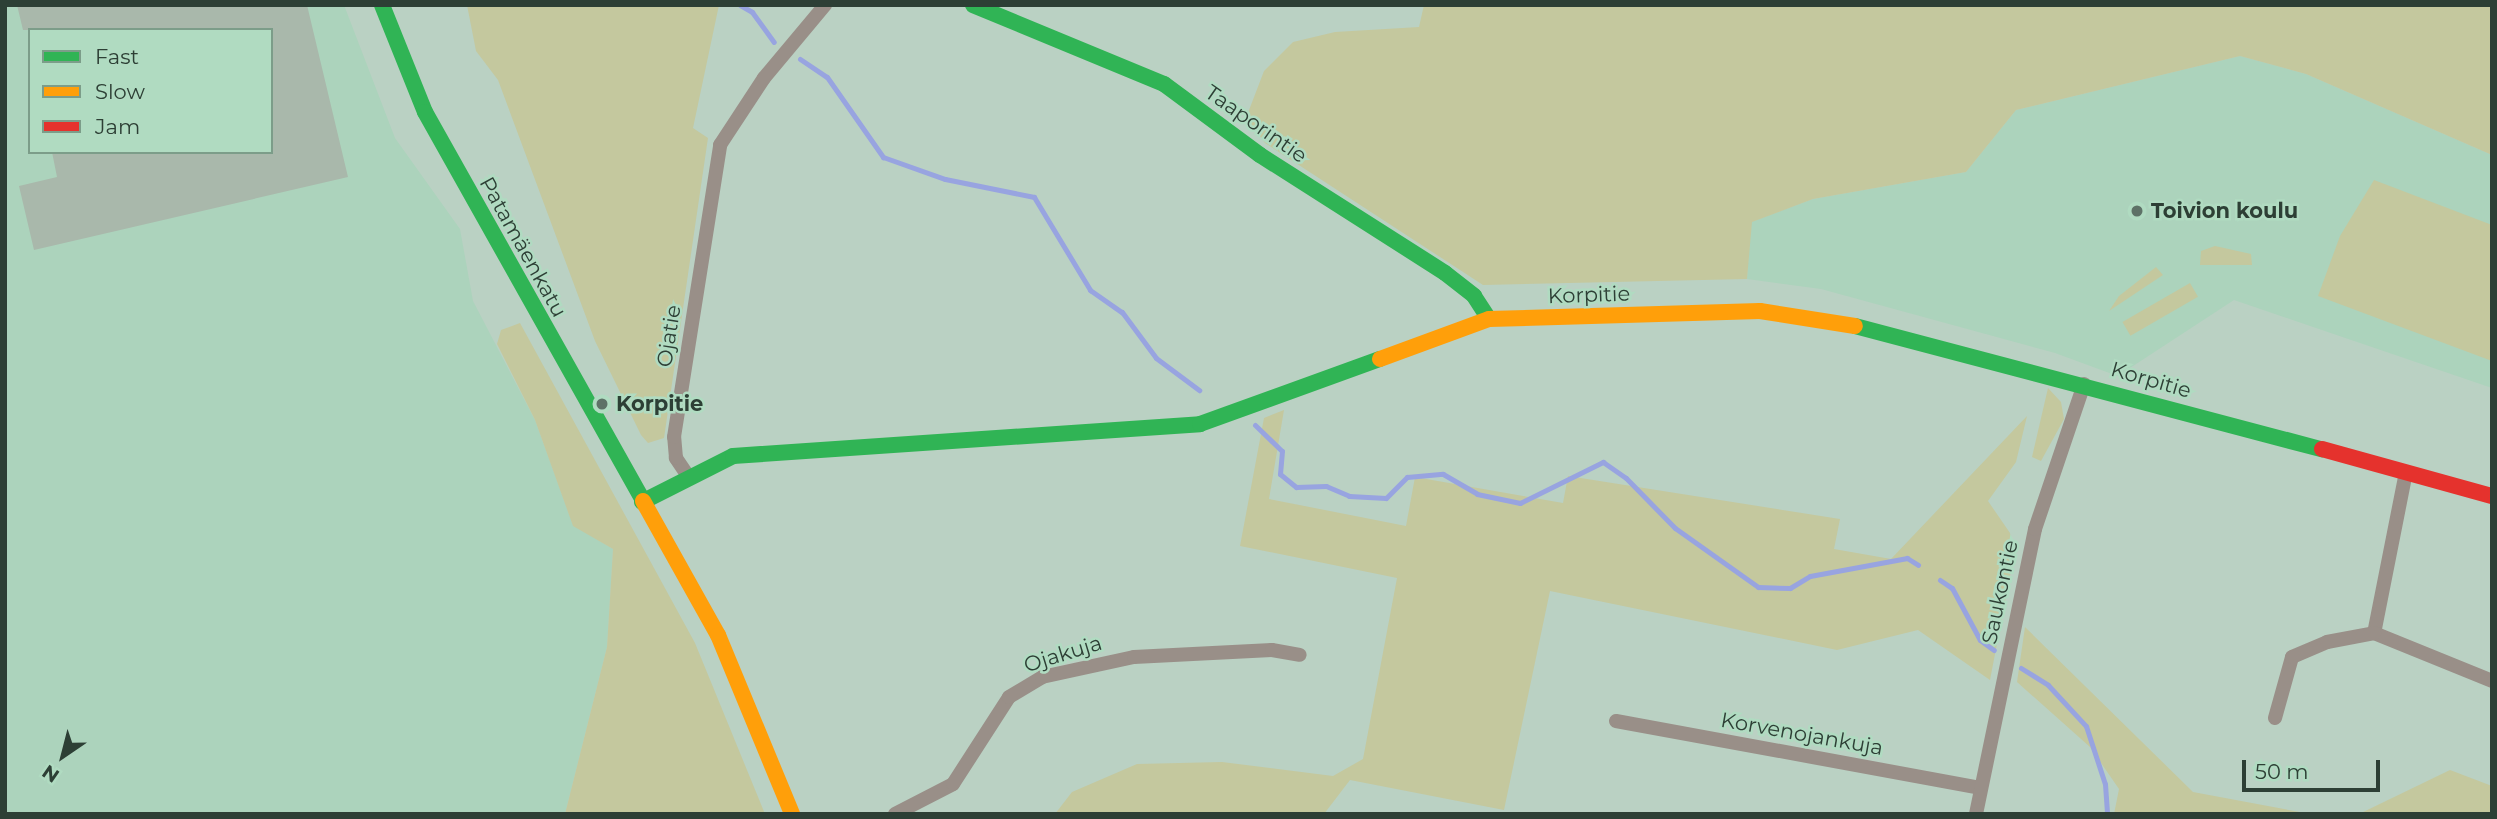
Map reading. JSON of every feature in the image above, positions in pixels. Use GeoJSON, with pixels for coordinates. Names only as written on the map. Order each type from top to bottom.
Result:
{"type":"FeatureCollection","features":[{"type":"Feature","properties":{"kind":"street","name":"Patamäenkatu"},"geometry":{"type":"LineString","coordinates":[[382,5],[425,112],[642,502]]}},
{"type":"Feature","properties":{"kind":"street","name":"Ojatie"},"geometry":{"type":"LineString","coordinates":[[688,476],[676,458],[674,437],[720,145],[764,78],[825,5]]}},
{"type":"Feature","properties":{"kind":"street","name":"Taaporintie"},"geometry":{"type":"LineString","coordinates":[[973,5],[1164,84],[1260,155],[1445,273],[1474,296],[1489,319]]}},
{"type":"Feature","properties":{"kind":"street","name":"Korpitie"},"geometry":{"type":"LineString","coordinates":[[688,476],[733,456],[1200,424],[1489,319],[1785,313],[2084,384],[2492,496]]}},
{"type":"Feature","properties":{"kind":"street","name":"Saukontie"},"geometry":{"type":"LineString","coordinates":[[1976,814],[2035,529],[2084,384]]}},
{"type":"Feature","properties":{"kind":"street"},"geometry":{"type":"LineString","coordinates":[[2374,633],[2406,472]]}},
{"type":"Feature","properties":{"kind":"street"},"geometry":{"type":"LineString","coordinates":[[688,476],[642,502],[718,635],[792,814]]}},
{"type":"Feature","properties":{"kind":"street"},"geometry":{"type":"LineString","coordinates":[[2275,718],[2292,657],[2327,642],[2374,633],[2492,681]]}},
{"type":"Feature","properties":{"kind":"street","name":"Ojakuja"},"geometry":{"type":"LineString","coordinates":[[895,814],[953,784],[1009,697],[1042,677],[1134,657],[1272,650],[1300,655]]}},
{"type":"Feature","properties":{"kind":"street","name":"Korvenojankuja"},"geometry":{"type":"LineString","coordinates":[[1616,721],[1980,788]]}},
{"type":"Feature","properties":{"kind":"shaded area"},"geometry":{"type":"Polygon","coordinates":[[[5,5],[344,5],[395,138],[460,229],[473,301],[535,420],[573,525],[613,549],[607,647],[565,814],[5,814],[5,5]]]}},
{"type":"Feature","properties":{"kind":"shaded area"},"geometry":{"type":"Polygon","coordinates":[[[467,5],[719,5],[693,128],[708,138],[664,438],[648,443],[641,435],[595,341],[498,80],[476,51],[467,5]]]}},
{"type":"Feature","properties":{"kind":"shaded area"},"geometry":{"type":"Polygon","coordinates":[[[1424,5],[2492,5],[2492,155],[2306,74],[2240,56],[2016,110],[1966,172],[1813,199],[1752,222],[1747,279],[1483,285],[1265,143],[1246,118],[1264,71],[1293,42],[1335,32],[1419,27],[1424,5]]]}},
{"type":"Feature","properties":{"kind":"shaded area","name":"Toivion koulu"},"geometry":{"type":"Polygon","coordinates":[[[2240,56],[2306,74],[2492,155],[2492,388],[2234,300],[2130,368],[2123,378],[2055,353],[1821,289],[1747,279],[1751,222],[1813,199],[1966,172],[2016,110],[2240,56]]]}},
{"type":"Feature","properties":{"kind":"shaded area"},"geometry":{"type":"Polygon","coordinates":[[[2374,180],[2492,225],[2492,361],[2318,296],[2340,236],[2374,180]]]}},
{"type":"Feature","properties":{"kind":"shaded area"},"geometry":{"type":"Polygon","coordinates":[[[2215,246],[2251,254],[2252,265],[2200,265],[2201,251],[2215,246]]]}},
{"type":"Feature","properties":{"kind":"shaded area"},"geometry":{"type":"Polygon","coordinates":[[[2156,267],[2163,275],[2109,311],[2119,296],[2156,267]]]}},
{"type":"Feature","properties":{"kind":"shaded area"},"geometry":{"type":"Polygon","coordinates":[[[2190,283],[2198,297],[2130,336],[2122,322],[2190,283]]]}},
{"type":"Feature","properties":{"kind":"shaded area"},"geometry":{"type":"Polygon","coordinates":[[[520,323],[695,643],[765,814],[565,814],[607,647],[613,549],[573,526],[535,420],[497,344],[501,330],[520,323]]]}},
{"type":"Feature","properties":{"kind":"shaded area"},"geometry":{"type":"Polygon","coordinates":[[[2048,388],[2061,402],[2064,419],[2041,461],[2032,457],[2048,388]]]}},
{"type":"Feature","properties":{"kind":"shaded area"},"geometry":{"type":"Polygon","coordinates":[[[1284,410],[1269,499],[1406,526],[1415,477],[1563,503],[1568,476],[1840,519],[1834,549],[1891,559],[2027,416],[2016,462],[1988,501],[2010,533],[2014,555],[1990,680],[1918,630],[1837,650],[1550,591],[1504,810],[1350,780],[1324,814],[1055,814],[1072,792],[1137,764],[1222,762],[1333,776],[1363,759],[1397,578],[1240,546],[1264,418],[1284,410]]]}},
{"type":"Feature","properties":{"kind":"shaded area"},"geometry":{"type":"Polygon","coordinates":[[[2025,627],[2193,792],[2310,814],[2114,814],[2119,789],[2090,747],[2017,682],[2025,627]]]}},
{"type":"Feature","properties":{"kind":"shaded area"},"geometry":{"type":"Polygon","coordinates":[[[2450,770],[2492,786],[2492,814],[2359,814],[2450,770]]]}},
{"type":"Feature","properties":{"kind":"building"},"geometry":{"type":"Polygon","coordinates":[[[17,5],[307,5],[348,177],[34,250],[19,186],[57,177],[52,154],[273,154],[273,28],[23,30],[17,5]]]}},
{"type":"Feature","properties":{"kind":"waterway"},"geometry":{"type":"LineString","coordinates":[[740,5],[752,12],[774,42]]}},
{"type":"Feature","properties":{"kind":"waterway"},"geometry":{"type":"LineString","coordinates":[[800,59],[827,77],[883,157],[945,179],[1034,197],[1090,290],[1122,312],[1156,358],[1199,390]]}},
{"type":"Feature","properties":{"kind":"waterway"},"geometry":{"type":"LineString","coordinates":[[1255,425],[1282,451],[1280,474],[1296,487],[1326,486],[1349,496],[1386,498],[1407,477],[1443,474],[1477,494],[1520,503],[1603,462],[1626,478],[1675,528],[1758,587],[1790,588],[1810,576],[1907,558],[1918,565]]}},
{"type":"Feature","properties":{"kind":"waterway"},"geometry":{"type":"LineString","coordinates":[[1940,580],[1952,588],[1980,640],[1994,650]]}},
{"type":"Feature","properties":{"kind":"waterway"},"geometry":{"type":"LineString","coordinates":[[2021,668],[2048,685],[2086,726],[2105,784],[2107,814]]}},
{"type":"Feature","properties":{"kind":"traffic: fast"},"geometry":{"type":"LineString","coordinates":[[382,5],[425,112],[643,501]]}},
{"type":"Feature","properties":{"kind":"traffic: fast"},"geometry":{"type":"LineString","coordinates":[[973,5],[1164,84],[1260,155],[1445,273],[1474,296],[1489,319]]}},
{"type":"Feature","properties":{"kind":"traffic: fast"},"geometry":{"type":"LineString","coordinates":[[1855,326],[2322,449]]}},
{"type":"Feature","properties":{"kind":"traffic: fast"},"geometry":{"type":"LineString","coordinates":[[642,502],[733,456],[1200,424],[1380,359]]}},
{"type":"Feature","properties":{"kind":"traffic: slow"},"geometry":{"type":"LineString","coordinates":[[1380,359],[1489,319],[1760,311],[1855,326]]}},
{"type":"Feature","properties":{"kind":"traffic: slow"},"geometry":{"type":"LineString","coordinates":[[643,501],[718,635],[792,814]]}},
{"type":"Feature","properties":{"kind":"traffic: jam"},"geometry":{"type":"LineString","coordinates":[[2322,449],[2492,496]]}},
{"type":"Feature","properties":{"kind":"place","name":"Toivion koulu"},"geometry":{"type":"Point","coordinates":[2137,211]}},
{"type":"Feature","properties":{"kind":"place","name":"Korpitie"},"geometry":{"type":"Point","coordinates":[602,404]}}]}
